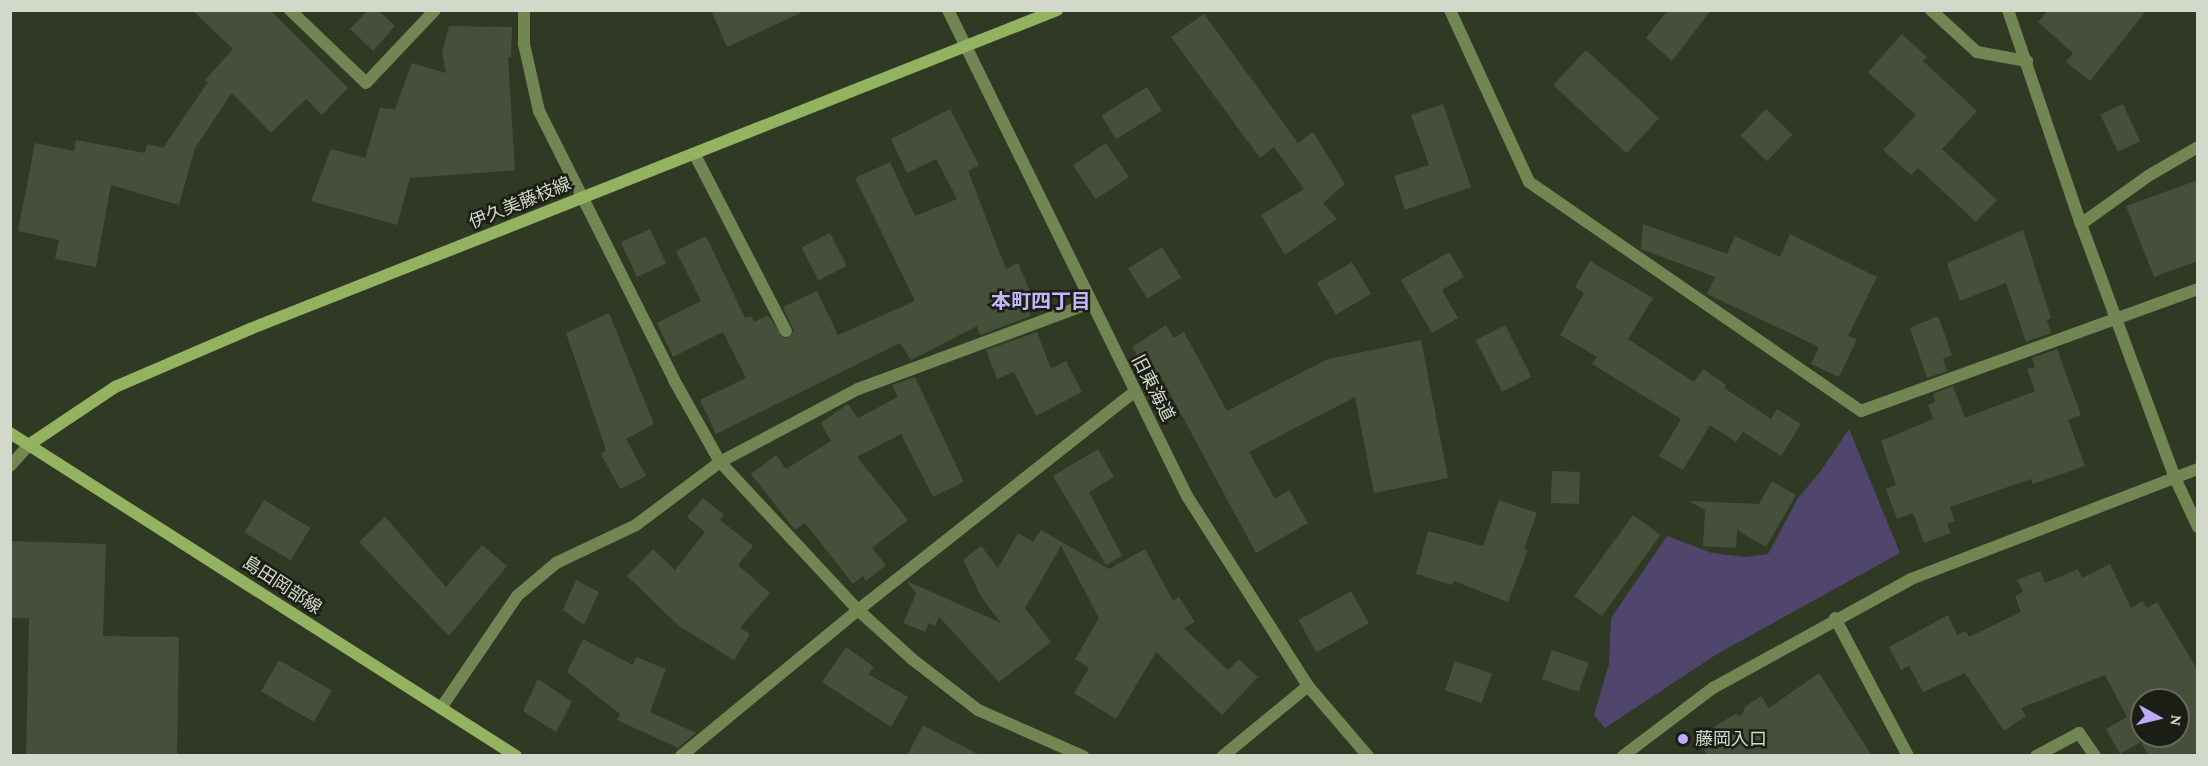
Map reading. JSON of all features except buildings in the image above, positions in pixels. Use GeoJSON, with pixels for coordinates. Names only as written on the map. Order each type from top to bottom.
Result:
{"type":"FeatureCollection","features":[{"type":"Feature","properties":{"kind":"main road","name":"伊久美藤枝線"},"geometry":{"type":"LineString","coordinates":[[30,444],[115,387],[250,329],[1057,10]]}},
{"type":"Feature","properties":{"kind":"main road"},"geometry":{"type":"LineString","coordinates":[[10,433],[30,444]]}},
{"type":"Feature","properties":{"kind":"main road","name":"島田岡部線"},"geometry":{"type":"LineString","coordinates":[[30,444],[516,756]]}},
{"type":"Feature","properties":{"kind":"street"},"geometry":{"type":"LineString","coordinates":[[290,10],[366,82],[435,10]]}},
{"type":"Feature","properties":{"kind":"street"},"geometry":{"type":"LineString","coordinates":[[524,10],[524,44],[538,111],[720,462],[858,610],[978,710],[1083,756]]}},
{"type":"Feature","properties":{"kind":"street","name":"旧東海道"},"geometry":{"type":"LineString","coordinates":[[948,10],[1187,496],[1308,686],[1368,756]]}},
{"type":"Feature","properties":{"kind":"street"},"geometry":{"type":"LineString","coordinates":[[1450,10],[1528,182],[1861,411],[2198,289]]}},
{"type":"Feature","properties":{"kind":"street"},"geometry":{"type":"LineString","coordinates":[[1931,10],[1977,52],[2027,61]]}},
{"type":"Feature","properties":{"kind":"street"},"geometry":{"type":"LineString","coordinates":[[2008,10],[2081,224],[2175,478],[2198,527]]}},
{"type":"Feature","properties":{"kind":"street"},"geometry":{"type":"LineString","coordinates":[[2081,224],[2148,176],[2198,147]]}},
{"type":"Feature","properties":{"kind":"street"},"geometry":{"type":"LineString","coordinates":[[695,155],[786,331]]}},
{"type":"Feature","properties":{"kind":"street"},"geometry":{"type":"LineString","coordinates":[[441,708],[517,596],[556,563],[636,525],[720,462],[858,389],[1091,303]]}},
{"type":"Feature","properties":{"kind":"street"},"geometry":{"type":"LineString","coordinates":[[681,756],[858,610],[1134,392]]}},
{"type":"Feature","properties":{"kind":"street"},"geometry":{"type":"LineString","coordinates":[[10,466],[30,444]]}},
{"type":"Feature","properties":{"kind":"street"},"geometry":{"type":"LineString","coordinates":[[1623,756],[1713,688],[1835,618],[1911,579],[2198,469]]}},
{"type":"Feature","properties":{"kind":"street"},"geometry":{"type":"LineString","coordinates":[[1835,618],[1908,756]]}},
{"type":"Feature","properties":{"kind":"street"},"geometry":{"type":"LineString","coordinates":[[1223,756],[1308,686]]}},
{"type":"Feature","properties":{"kind":"street"},"geometry":{"type":"LineString","coordinates":[[2036,756],[2079,734],[2095,756]]}},
{"type":"Feature","properties":{"kind":"shaded area"},"geometry":{"type":"Polygon","coordinates":[[[1849,429],[1900,553],[1717,654],[1605,728],[1594,715],[1609,664],[1611,618],[1667,536],[1712,553],[1746,557],[1768,554],[1798,498],[1820,472],[1849,429]]]}},
{"type":"Feature","properties":{"kind":"place","name":"藤岡入口"},"geometry":{"type":"Point","coordinates":[1683,739]}},
{"type":"Feature","properties":{"kind":"district","name":"本町四丁目"},"geometry":{"type":"Point","coordinates":[1041,301]}}]}
